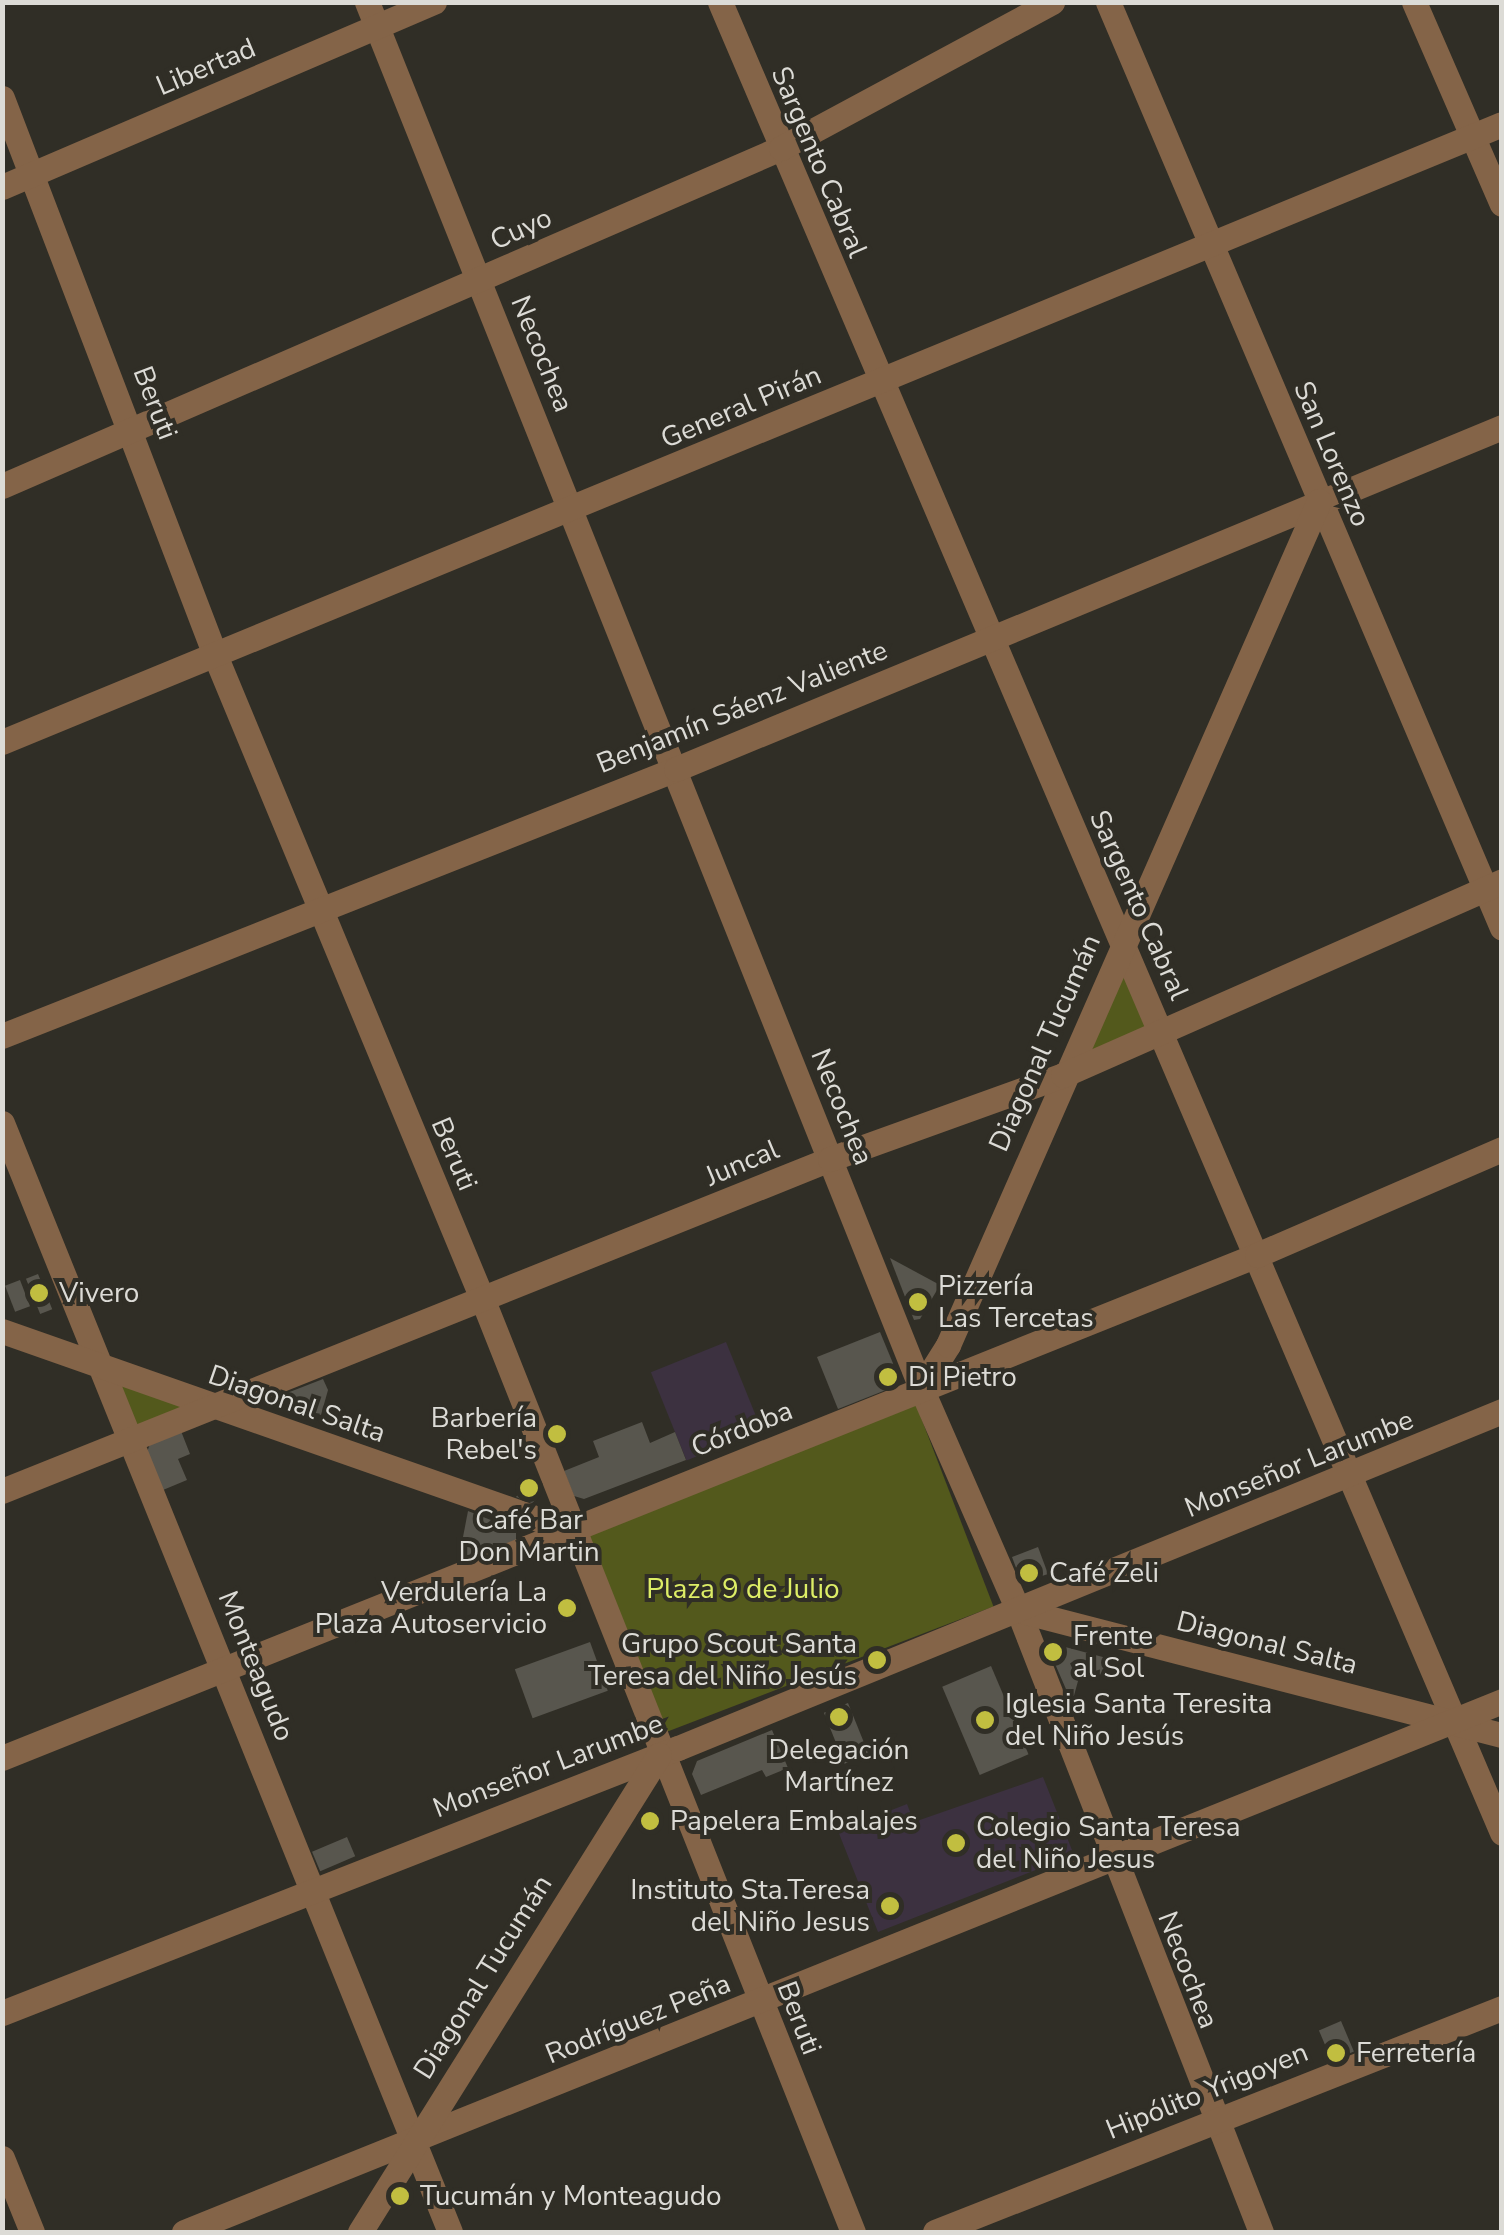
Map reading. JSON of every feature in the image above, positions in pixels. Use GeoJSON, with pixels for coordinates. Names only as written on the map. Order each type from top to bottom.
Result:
{"type":"FeatureCollection","features":[{"type":"Feature","properties":{"kind":"street","name":"Libertad"},"geometry":{"type":"LineString","coordinates":[[2,187],[372,15],[434,2]]}},
{"type":"Feature","properties":{"kind":"street","name":"Sargento Cabral"},"geometry":{"type":"LineString","coordinates":[[720,2],[879,382],[1121,945],[1162,1031],[1502,1833]]}},
{"type":"Feature","properties":{"kind":"street","name":"Cuyo"},"geometry":{"type":"LineString","coordinates":[[2,486],[781,148],[1052,2]]}},
{"type":"Feature","properties":{"kind":"street","name":"San Lorenzo"},"geometry":{"type":"LineString","coordinates":[[1108,2],[1319,501],[1493,886],[1502,928]]}},
{"type":"Feature","properties":{"kind":"street"},"geometry":{"type":"LineString","coordinates":[[1414,2],[1502,204]]}},
{"type":"Feature","properties":{"kind":"street","name":"Necochea"},"geometry":{"type":"LineString","coordinates":[[372,15],[921,1388],[1018,1610],[1213,2120],[1261,2232]]}},
{"type":"Feature","properties":{"kind":"street","name":"Beruti"},"geometry":{"type":"LineString","coordinates":[[2,98],[35,172],[134,430],[215,655],[317,909],[484,1302],[659,1755],[853,2232]]}},
{"type":"Feature","properties":{"kind":"street","name":"General Pirán"},"geometry":{"type":"LineString","coordinates":[[2,742],[1502,124]]}},
{"type":"Feature","properties":{"kind":"street","name":"Benjamín Sáenz Valiente"},"geometry":{"type":"LineString","coordinates":[[2,1036],[676,769],[1502,427]]}},
{"type":"Feature","properties":{"kind":"street","name":"Diagonal Tucumán"},"geometry":{"type":"LineString","coordinates":[[921,1388],[948,1345],[1063,1075],[1319,501]]}},
{"type":"Feature","properties":{"kind":"street","name":"Juncal"},"geometry":{"type":"LineString","coordinates":[[2,1491],[484,1302],[830,1158],[1063,1075],[1493,886]]}},
{"type":"Feature","properties":{"kind":"street","name":"Monteagudo"},"geometry":{"type":"LineString","coordinates":[[2,1123],[128,1441],[227,1670],[450,2232]]}},
{"type":"Feature","properties":{"kind":"street","name":"Córdoba"},"geometry":{"type":"LineString","coordinates":[[2,1758],[1256,1255],[1502,1149]]}},
{"type":"Feature","properties":{"kind":"street","name":"Diagonal Salta"},"geometry":{"type":"LineString","coordinates":[[2,1331],[572,1531]]}},
{"type":"Feature","properties":{"kind":"street","name":"Monseñor Larumbe"},"geometry":{"type":"LineString","coordinates":[[2,2013],[659,1755],[1352,1476],[1502,1411]]}},
{"type":"Feature","properties":{"kind":"street","name":"Diagonal Salta"},"geometry":{"type":"LineString","coordinates":[[1018,1610],[1502,1735]]}},
{"type":"Feature","properties":{"kind":"street","name":"Rodríguez Peña"},"geometry":{"type":"LineString","coordinates":[[184,2232],[1115,1862],[1502,1701]]}},
{"type":"Feature","properties":{"kind":"street","name":"Diagonal Tucumán"},"geometry":{"type":"LineString","coordinates":[[360,2232],[659,1755]]}},
{"type":"Feature","properties":{"kind":"street","name":"Hipólito Yrigoyen"},"geometry":{"type":"LineString","coordinates":[[935,2232],[1502,2008]]}},
{"type":"Feature","properties":{"kind":"street"},"geometry":{"type":"LineString","coordinates":[[2,2158],[32,2232]]}},
{"type":"Feature","properties":{"kind":"shaded area"},"geometry":{"type":"Polygon","coordinates":[[[726,1342],[762,1430],[686,1460],[651,1372],[726,1342]]]}},
{"type":"Feature","properties":{"kind":"shaded area","name":"Colegio Santa Teresa del Niño Jesus"},"geometry":{"type":"Polygon","coordinates":[[[1043,1777],[1074,1855],[878,1932],[838,1831],[907,1804],[914,1822],[1043,1777]]]}},
{"type":"Feature","properties":{"kind":"green space"},"geometry":{"type":"Polygon","coordinates":[[[1121,945],[1162,1031],[1063,1075],[1121,945]]]}},
{"type":"Feature","properties":{"kind":"green space"},"geometry":{"type":"Polygon","coordinates":[[[99,1367],[211,1407],[128,1441],[99,1367]]]}},
{"type":"Feature","properties":{"kind":"green space","name":"Plaza 9 de Julio"},"geometry":{"type":"Polygon","coordinates":[[[915,1402],[993,1606],[661,1734],[583,1530],[915,1402]]]}},
{"type":"Feature","properties":{"kind":"building","name":"Pizzería Las Tercetas"},"geometry":{"type":"Polygon","coordinates":[[[890,1258],[940,1285],[920,1319],[914,1320],[890,1258]]]}},
{"type":"Feature","properties":{"kind":"building","name":"Vivero"},"geometry":{"type":"Polygon","coordinates":[[[38,1274],[52,1309],[40,1314],[26,1279],[38,1274]]]}},
{"type":"Feature","properties":{"kind":"building","name":"Vivero"},"geometry":{"type":"Polygon","coordinates":[[[20,1280],[30,1306],[15,1312],[5,1286],[20,1280]]]}},
{"type":"Feature","properties":{"kind":"building"},"geometry":{"type":"Polygon","coordinates":[[[880,1332],[897,1373],[891,1388],[838,1409],[817,1357],[880,1332]]]}},
{"type":"Feature","properties":{"kind":"building"},"geometry":{"type":"Polygon","coordinates":[[[323,1379],[328,1390],[321,1415],[287,1402],[287,1393],[323,1379]]]}},
{"type":"Feature","properties":{"kind":"building"},"geometry":{"type":"Polygon","coordinates":[[[642,1422],[650,1443],[675,1432],[686,1460],[584,1499],[574,1496],[564,1471],[599,1457],[593,1441],[642,1422]]]}},
{"type":"Feature","properties":{"kind":"building"},"geometry":{"type":"Polygon","coordinates":[[[181,1431],[190,1454],[178,1459],[187,1480],[163,1490],[147,1452],[150,1444],[181,1431]]]}},
{"type":"Feature","properties":{"kind":"building","name":"Café Bar Don Martin"},"geometry":{"type":"Polygon","coordinates":[[[531,1479],[539,1497],[532,1503],[516,1497],[531,1479]]]}},
{"type":"Feature","properties":{"kind":"building"},"geometry":{"type":"Polygon","coordinates":[[[468,1511],[516,1530],[516,1540],[458,1563],[468,1511]]]}},
{"type":"Feature","properties":{"kind":"building"},"geometry":{"type":"Polygon","coordinates":[[[1038,1547],[1048,1574],[1033,1579],[1018,1573],[1012,1557],[1038,1547]]]}},
{"type":"Feature","properties":{"kind":"building"},"geometry":{"type":"Polygon","coordinates":[[[590,1642],[608,1691],[533,1718],[515,1669],[590,1642]]]}},
{"type":"Feature","properties":{"kind":"building"},"geometry":{"type":"Polygon","coordinates":[[[1054,1644],[1114,1660],[1110,1677],[1081,1670],[1072,1703],[1049,1650],[1054,1644]]]}},
{"type":"Feature","properties":{"kind":"building","name":"Iglesia Santa Teresita del Niño Jesús"},"geometry":{"type":"Polygon","coordinates":[[[991,1666],[1029,1754],[980,1775],[942,1687],[991,1666]]]}},
{"type":"Feature","properties":{"kind":"building"},"geometry":{"type":"Polygon","coordinates":[[[848,1703],[869,1754],[844,1764],[824,1713],[848,1703]]]}},
{"type":"Feature","properties":{"kind":"building"},"geometry":{"type":"Polygon","coordinates":[[[772,1730],[788,1768],[766,1777],[762,1770],[701,1795],[692,1774],[697,1761],[772,1730]]]}},
{"type":"Feature","properties":{"kind":"building"},"geometry":{"type":"Polygon","coordinates":[[[347,1837],[355,1856],[320,1871],[312,1852],[347,1837]]]}},
{"type":"Feature","properties":{"kind":"building"},"geometry":{"type":"Polygon","coordinates":[[[1341,2021],[1354,2051],[1332,2061],[1319,2030],[1341,2021]]]}},
{"type":"Feature","properties":{"kind":"place","name":"Vivero"},"geometry":{"type":"Point","coordinates":[39,1293]}},
{"type":"Feature","properties":{"kind":"place","name":"Pizzería Las Tercetas"},"geometry":{"type":"Point","coordinates":[918,1302]}},
{"type":"Feature","properties":{"kind":"place","name":"Di Pietro"},"geometry":{"type":"Point","coordinates":[888,1377]}},
{"type":"Feature","properties":{"kind":"place","name":"Barbería Rebel's"},"geometry":{"type":"Point","coordinates":[557,1434]}},
{"type":"Feature","properties":{"kind":"place","name":"Café Bar Don Martin"},"geometry":{"type":"Point","coordinates":[529,1488]}},
{"type":"Feature","properties":{"kind":"place","name":"Café Zeli"},"geometry":{"type":"Point","coordinates":[1029,1573]}},
{"type":"Feature","properties":{"kind":"place","name":"Verdulería La Plaza Autoservicio"},"geometry":{"type":"Point","coordinates":[567,1608]}},
{"type":"Feature","properties":{"kind":"place","name":"Frente al Sol"},"geometry":{"type":"Point","coordinates":[1053,1652]}},
{"type":"Feature","properties":{"kind":"place","name":"Grupo Scout Santa Teresa del Niño Jesús"},"geometry":{"type":"Point","coordinates":[877,1660]}},
{"type":"Feature","properties":{"kind":"place","name":"Delegación Martínez"},"geometry":{"type":"Point","coordinates":[839,1717]}},
{"type":"Feature","properties":{"kind":"place","name":"Iglesia Santa Teresita del Niño Jesús"},"geometry":{"type":"Point","coordinates":[985,1720]}},
{"type":"Feature","properties":{"kind":"place","name":"Papelera Embalajes"},"geometry":{"type":"Point","coordinates":[650,1821]}},
{"type":"Feature","properties":{"kind":"place","name":"Colegio Santa Teresa del Niño Jesus"},"geometry":{"type":"Point","coordinates":[956,1843]}},
{"type":"Feature","properties":{"kind":"place","name":"Instituto Sta.Teresa del Niño Jesus"},"geometry":{"type":"Point","coordinates":[890,1906]}},
{"type":"Feature","properties":{"kind":"place","name":"Ferretería"},"geometry":{"type":"Point","coordinates":[1336,2053]}},
{"type":"Feature","properties":{"kind":"place","name":"Tucumán y Monteagudo"},"geometry":{"type":"Point","coordinates":[400,2196]}}]}
